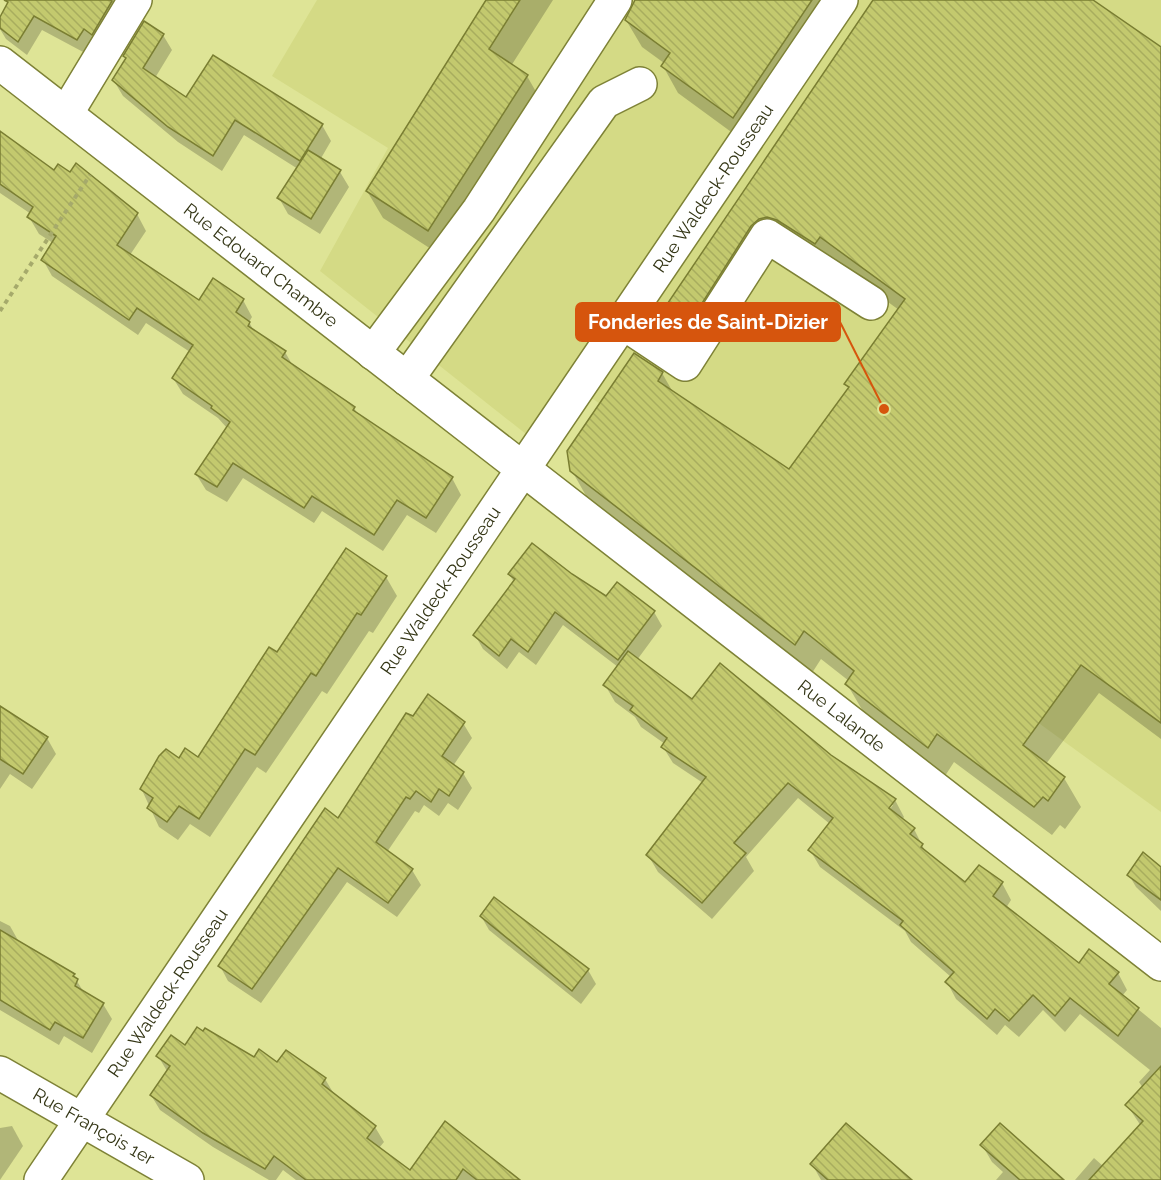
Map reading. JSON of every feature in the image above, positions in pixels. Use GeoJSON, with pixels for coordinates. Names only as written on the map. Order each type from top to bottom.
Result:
{"type":"FeatureCollection","features":[{"type":"Feature","properties":{"kind":"street"},"geometry":{"type":"LineString","coordinates":[[66,114],[135,0]]}},
{"type":"Feature","properties":{"kind":"street"},"geometry":{"type":"LineString","coordinates":[[374,353],[479,210],[615,0]]}},
{"type":"Feature","properties":{"kind":"street","name":"Rue Waldeck-Rousseau"},"geometry":{"type":"LineString","coordinates":[[42,1180],[81,1119],[841,0]]}},
{"type":"Feature","properties":{"kind":"street","name":"Rue Edouard Chambre"},"geometry":{"type":"LineString","coordinates":[[0,63],[522,468]]}},
{"type":"Feature","properties":{"kind":"street"},"geometry":{"type":"LineString","coordinates":[[407,379],[604,102],[640,84]]}},
{"type":"Feature","properties":{"kind":"street"},"geometry":{"type":"LineString","coordinates":[[622,322],[685,364],[767,236],[871,303]]}},
{"type":"Feature","properties":{"kind":"street","name":"Rue Lalande"},"geometry":{"type":"LineString","coordinates":[[522,468],[1161,964]]}},
{"type":"Feature","properties":{"kind":"street","name":"Rue François 1er"},"geometry":{"type":"LineString","coordinates":[[0,1073],[187,1180]]}},
{"type":"Feature","properties":{"kind":"path"},"geometry":{"type":"LineString","coordinates":[[0,311],[108,147]]}},
{"type":"Feature","properties":{"kind":"shaded area"},"geometry":{"type":"Polygon","coordinates":[[[317,0],[1161,0],[1161,812],[567,380],[531,438],[320,271],[388,148],[272,76],[317,0]]]}},
{"type":"Feature","properties":{"kind":"building"},"geometry":{"type":"Polygon","coordinates":[[[4,0],[112,1],[92,35],[84,29],[77,40],[34,16],[18,42],[0,28],[0,17],[8,2],[4,0]]]}},
{"type":"Feature","properties":{"kind":"building"},"geometry":{"type":"Polygon","coordinates":[[[486,0],[520,0],[489,49],[528,75],[428,231],[366,191],[486,0]]]}},
{"type":"Feature","properties":{"kind":"building"},"geometry":{"type":"Polygon","coordinates":[[[635,0],[812,0],[733,118],[661,66],[670,53],[625,20],[635,0]]]}},
{"type":"Feature","properties":{"kind":"building"},"geometry":{"type":"Polygon","coordinates":[[[873,0],[1093,0],[1161,47],[1161,723],[1081,665],[1023,745],[1065,777],[1048,801],[1043,797],[1034,807],[937,734],[928,748],[845,684],[854,671],[804,631],[795,645],[570,471],[567,451],[634,353],[663,372],[658,381],[789,469],[849,387],[844,384],[905,299],[820,237],[815,244],[777,220],[767,217],[759,219],[751,226],[680,338],[655,322],[873,0]]]}},
{"type":"Feature","properties":{"kind":"building"},"geometry":{"type":"Polygon","coordinates":[[[144,21],[164,34],[143,68],[186,97],[213,55],[323,124],[300,161],[235,120],[213,156],[168,127],[112,80],[126,58],[123,56],[144,21]]]}},
{"type":"Feature","properties":{"kind":"building"},"geometry":{"type":"Polygon","coordinates":[[[0,131],[54,170],[58,164],[70,172],[76,163],[138,213],[117,245],[199,300],[213,278],[244,299],[236,312],[250,322],[248,326],[286,351],[282,357],[355,407],[353,410],[453,477],[426,518],[397,500],[374,535],[312,496],[304,508],[233,463],[217,487],[195,474],[230,422],[211,408],[212,406],[172,378],[193,345],[137,308],[129,320],[41,260],[56,236],[27,217],[33,207],[0,184],[0,131]]]}},
{"type":"Feature","properties":{"kind":"building"},"geometry":{"type":"Polygon","coordinates":[[[308,150],[341,170],[311,219],[277,198],[308,150]]]}},
{"type":"Feature","properties":{"kind":"building"},"geometry":{"type":"Polygon","coordinates":[[[532,543],[572,574],[606,596],[617,582],[655,611],[618,660],[555,612],[528,652],[511,639],[499,656],[473,635],[515,579],[508,574],[532,543]]]}},
{"type":"Feature","properties":{"kind":"building"},"geometry":{"type":"Polygon","coordinates":[[[346,548],[387,576],[361,615],[357,613],[316,676],[311,673],[255,755],[245,749],[199,819],[179,806],[167,822],[147,808],[153,798],[140,789],[159,756],[166,749],[179,758],[185,748],[198,757],[269,647],[277,652],[346,548]]]}},
{"type":"Feature","properties":{"kind":"building"},"geometry":{"type":"Polygon","coordinates":[[[628,651],[692,699],[720,663],[831,755],[896,799],[889,808],[915,828],[910,834],[923,844],[921,847],[965,882],[979,865],[1003,882],[993,896],[1079,963],[1089,949],[1119,972],[1109,984],[1139,1008],[1118,1036],[1070,998],[1055,1016],[1033,995],[1009,1021],[995,1009],[987,1019],[945,982],[954,972],[900,925],[903,921],[808,850],[833,818],[788,783],[734,843],[746,853],[702,903],[646,855],[706,777],[661,747],[667,738],[630,710],[633,706],[603,685],[628,651]]]}},
{"type":"Feature","properties":{"kind":"building"},"geometry":{"type":"Polygon","coordinates":[[[428,694],[465,722],[442,756],[464,772],[449,796],[439,789],[431,802],[416,791],[410,799],[406,797],[376,842],[413,869],[388,903],[338,868],[252,989],[218,966],[325,808],[338,818],[406,713],[413,716],[428,694]]]}},
{"type":"Feature","properties":{"kind":"building"},"geometry":{"type":"Polygon","coordinates":[[[0,706],[48,737],[23,774],[0,759],[0,706]]]}},
{"type":"Feature","properties":{"kind":"building"},"geometry":{"type":"Polygon","coordinates":[[[1143,852],[1161,867],[1161,900],[1127,875],[1143,852]]]}},
{"type":"Feature","properties":{"kind":"building"},"geometry":{"type":"Polygon","coordinates":[[[494,897],[589,969],[572,991],[480,916],[494,897]]]}},
{"type":"Feature","properties":{"kind":"building"},"geometry":{"type":"Polygon","coordinates":[[[0,930],[75,974],[73,976],[78,979],[75,986],[104,1003],[83,1038],[55,1022],[50,1030],[0,1000],[0,930]]]}},
{"type":"Feature","properties":{"kind":"building"},"geometry":{"type":"Polygon","coordinates":[[[197,1027],[203,1031],[205,1028],[254,1057],[259,1049],[277,1062],[286,1050],[326,1078],[322,1084],[376,1126],[367,1138],[410,1170],[445,1121],[520,1180],[477,1180],[463,1169],[456,1180],[306,1180],[274,1156],[265,1169],[203,1133],[150,1095],[170,1066],[156,1056],[171,1035],[185,1045],[197,1027]]]}},
{"type":"Feature","properties":{"kind":"building"},"geometry":{"type":"Polygon","coordinates":[[[1161,1066],[1161,1180],[1089,1180],[1143,1121],[1125,1105],[1161,1066]]]}},
{"type":"Feature","properties":{"kind":"building"},"geometry":{"type":"Polygon","coordinates":[[[846,1123],[912,1180],[828,1180],[810,1164],[846,1123]]]}},
{"type":"Feature","properties":{"kind":"building"},"geometry":{"type":"Polygon","coordinates":[[[1000,1123],[1064,1180],[1020,1180],[980,1145],[1000,1123]]]}},
{"type":"Feature","properties":{"kind":"place","name":"Fonderies de Saint-Dizier"},"geometry":{"type":"Point","coordinates":[884,409]}}]}
